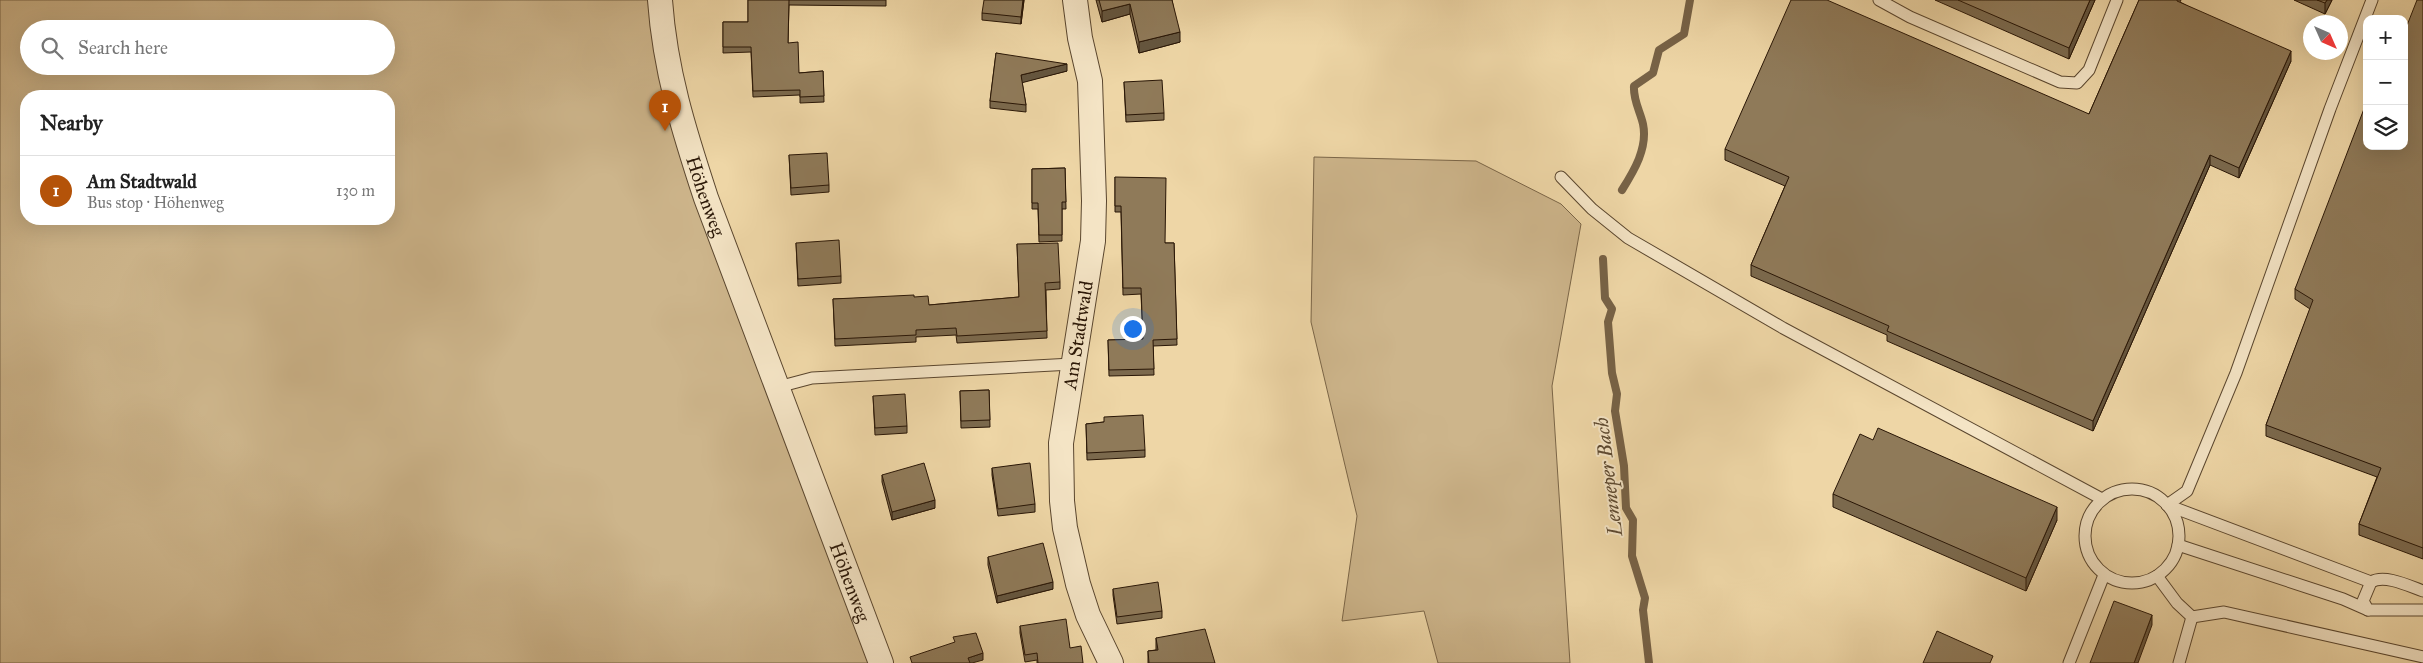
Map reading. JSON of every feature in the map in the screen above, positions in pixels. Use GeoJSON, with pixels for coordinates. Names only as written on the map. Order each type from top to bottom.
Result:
{"type":"FeatureCollection","features":[{"type":"Feature","properties":{"kind":"street","name":"Höhenweg"},"geometry":{"type":"LineString","coordinates":[[660,0],[666,50],[682,124],[706,198],[881,663]]}},
{"type":"Feature","properties":{"kind":"street","name":"Am Stadtwald"},"geometry":{"type":"LineString","coordinates":[[1075,0],[1080,38],[1090,81],[1094,201],[1093,240],[1061,443],[1062,501],[1071,557],[1088,615],[1111,663]]}},
{"type":"Feature","properties":{"kind":"lane"},"geometry":{"type":"LineString","coordinates":[[1879,0],[1910,17],[2060,82],[2076,83],[2090,70],[2117,0]]}},
{"type":"Feature","properties":{"kind":"lane"},"geometry":{"type":"LineString","coordinates":[[2167,505],[2187,491],[2236,372],[2326,118],[2372,0]]}},
{"type":"Feature","properties":{"kind":"lane"},"geometry":{"type":"LineString","coordinates":[[1561,177],[1592,209],[1628,238],[1783,328],[2102,499]]}},
{"type":"Feature","properties":{"kind":"lane"},"geometry":{"type":"LineString","coordinates":[[778,387],[812,378],[1072,364]]}},
{"type":"Feature","properties":{"kind":"lane"},"geometry":{"type":"LineString","coordinates":[[2167,505],[2177,524],[2178,545],[2167,568],[2157,576],[2144,582],[2131,584],[2117,581],[2104,575],[2094,565],[2087,552],[2084,538],[2086,523],[2093,510],[2102,499],[2124,490],[2136,489],[2148,492],[2167,505],[2371,582],[2374,580],[2394,581],[2423,591]]}},
{"type":"Feature","properties":{"kind":"lane"},"geometry":{"type":"LineString","coordinates":[[2178,545],[2343,599],[2368,610],[2423,610]]}},
{"type":"Feature","properties":{"kind":"lane"},"geometry":{"type":"LineString","coordinates":[[2069,663],[2104,575]]}},
{"type":"Feature","properties":{"kind":"lane"},"geometry":{"type":"LineString","coordinates":[[2157,576],[2177,604],[2192,618]]}},
{"type":"Feature","properties":{"kind":"lane"},"geometry":{"type":"LineString","coordinates":[[2368,610],[2363,601],[2371,582]]}},
{"type":"Feature","properties":{"kind":"lane"},"geometry":{"type":"LineString","coordinates":[[2192,618],[2224,612],[2423,657]]}},
{"type":"Feature","properties":{"kind":"lane"},"geometry":{"type":"LineString","coordinates":[[2179,663],[2192,618]]}},
{"type":"Feature","properties":{"kind":"shaded area"},"geometry":{"type":"Polygon","coordinates":[[[0,0],[660,0],[666,50],[881,663],[0,663],[0,0]]]}},
{"type":"Feature","properties":{"kind":"shaded area"},"geometry":{"type":"Polygon","coordinates":[[[1314,157],[1476,161],[1561,204],[1581,224],[1552,386],[1570,663],[1438,663],[1424,611],[1342,621],[1357,516],[1311,322],[1314,157]]]}},
{"type":"Feature","properties":{"kind":"building"},"geometry":{"type":"Polygon","coordinates":[[[748,0],[789,0],[788,43],[798,42],[799,73],[823,71],[824,96],[800,97],[800,90],[753,91],[751,47],[723,47],[723,22],[748,22],[748,0]]]}},
{"type":"Feature","properties":{"kind":"building"},"geometry":{"type":"Polygon","coordinates":[[[984,0],[1023,0],[1021,17],[982,13],[984,0]]]}},
{"type":"Feature","properties":{"kind":"building"},"geometry":{"type":"Polygon","coordinates":[[[1099,0],[1172,0],[1180,32],[1139,42],[1130,4],[1102,11],[1099,0]]]}},
{"type":"Feature","properties":{"kind":"building"},"geometry":{"type":"Polygon","coordinates":[[[1791,0],[1827,0],[2089,114],[2139,0],[2177,0],[2291,51],[2239,168],[2210,155],[2093,421],[1887,331],[1889,326],[1751,265],[1789,177],[1725,149],[1791,0]]]}},
{"type":"Feature","properties":{"kind":"building"},"geometry":{"type":"Polygon","coordinates":[[[1958,0],[2090,0],[2069,48],[1958,0]]]}},
{"type":"Feature","properties":{"kind":"building"},"geometry":{"type":"Polygon","coordinates":[[[2417,0],[2423,0],[2423,548],[2359,524],[2381,468],[2266,425],[2313,300],[2295,289],[2363,111],[2363,150],[2408,150],[2408,23],[2417,0]]]}},
{"type":"Feature","properties":{"kind":"building"},"geometry":{"type":"Polygon","coordinates":[[[996,53],[1067,64],[1021,75],[1026,105],[990,101],[996,53]]]}},
{"type":"Feature","properties":{"kind":"building"},"geometry":{"type":"Polygon","coordinates":[[[1162,80],[1164,113],[1126,115],[1124,82],[1162,80]]]}},
{"type":"Feature","properties":{"kind":"building"},"geometry":{"type":"Polygon","coordinates":[[[827,153],[829,185],[791,188],[789,155],[827,153]]]}},
{"type":"Feature","properties":{"kind":"building"},"geometry":{"type":"Polygon","coordinates":[[[1065,168],[1066,202],[1062,202],[1062,235],[1039,235],[1038,203],[1032,203],[1032,169],[1065,168]]]}},
{"type":"Feature","properties":{"kind":"building"},"geometry":{"type":"Polygon","coordinates":[[[1115,177],[1166,178],[1165,243],[1174,243],[1177,339],[1153,340],[1154,369],[1109,370],[1108,340],[1143,339],[1141,288],[1123,288],[1121,206],[1115,206],[1115,177]]]}},
{"type":"Feature","properties":{"kind":"building"},"geometry":{"type":"Polygon","coordinates":[[[839,240],[841,276],[798,279],[796,243],[839,240]]]}},
{"type":"Feature","properties":{"kind":"building"},"geometry":{"type":"Polygon","coordinates":[[[1058,243],[1060,282],[1045,283],[1047,331],[957,336],[956,328],[916,330],[916,335],[835,339],[833,299],[914,295],[914,297],[928,296],[929,305],[1019,297],[1017,244],[1058,243]]]}},
{"type":"Feature","properties":{"kind":"building"},"geometry":{"type":"Polygon","coordinates":[[[989,390],[990,420],[961,421],[960,391],[989,390]]]}},
{"type":"Feature","properties":{"kind":"building"},"geometry":{"type":"Polygon","coordinates":[[[905,394],[907,426],[875,428],[873,396],[905,394]]]}},
{"type":"Feature","properties":{"kind":"building"},"geometry":{"type":"Polygon","coordinates":[[[1143,415],[1145,450],[1087,453],[1086,424],[1104,422],[1104,417],[1143,415]]]}},
{"type":"Feature","properties":{"kind":"building"},"geometry":{"type":"Polygon","coordinates":[[[1878,428],[2057,507],[2026,578],[1833,494],[1860,434],[1873,440],[1878,428]]]}},
{"type":"Feature","properties":{"kind":"building"},"geometry":{"type":"Polygon","coordinates":[[[924,463],[935,500],[892,512],[882,475],[924,463]]]}},
{"type":"Feature","properties":{"kind":"building"},"geometry":{"type":"Polygon","coordinates":[[[1030,463],[1035,504],[998,509],[992,468],[1030,463]]]}},
{"type":"Feature","properties":{"kind":"building"},"geometry":{"type":"Polygon","coordinates":[[[1043,543],[1053,582],[997,596],[988,557],[1043,543]]]}},
{"type":"Feature","properties":{"kind":"building"},"geometry":{"type":"Polygon","coordinates":[[[1158,582],[1162,611],[1117,617],[1113,589],[1158,582]]]}},
{"type":"Feature","properties":{"kind":"building"},"geometry":{"type":"Polygon","coordinates":[[[2114,601],[2152,615],[2134,663],[2090,663],[2114,601]]]}},
{"type":"Feature","properties":{"kind":"building"},"geometry":{"type":"Polygon","coordinates":[[[1066,619],[1070,648],[1081,646],[1083,663],[1038,663],[1037,653],[1025,655],[1020,626],[1066,619]]]}},
{"type":"Feature","properties":{"kind":"building"},"geometry":{"type":"Polygon","coordinates":[[[1205,629],[1215,663],[1149,663],[1148,651],[1158,650],[1156,638],[1205,629]]]}},
{"type":"Feature","properties":{"kind":"building"},"geometry":{"type":"Polygon","coordinates":[[[1937,631],[1993,656],[1990,663],[1923,663],[1937,631]]]}},
{"type":"Feature","properties":{"kind":"building"},"geometry":{"type":"Polygon","coordinates":[[[976,633],[983,653],[968,658],[970,663],[912,663],[910,657],[955,642],[953,637],[976,633]]]}},
{"type":"Feature","properties":{"kind":"waterway","name":"Lenneper Bach"},"geometry":{"type":"LineString","coordinates":[[1622,190],[1639,159],[1644,142],[1643,124],[1636,101],[1634,86],[1653,73],[1659,50],[1684,34],[1690,0]]}},
{"type":"Feature","properties":{"kind":"waterway","name":"Lenneper Bach"},"geometry":{"type":"LineString","coordinates":[[1603,259],[1605,298],[1612,309],[1608,322],[1612,373],[1617,394],[1615,411],[1624,466],[1626,508],[1633,520],[1632,556],[1645,598],[1643,610],[1649,663]]}},
{"type":"Feature","properties":{"kind":"place","name":"Am Stadtwald"},"geometry":{"type":"Point","coordinates":[665,131]}}]}
